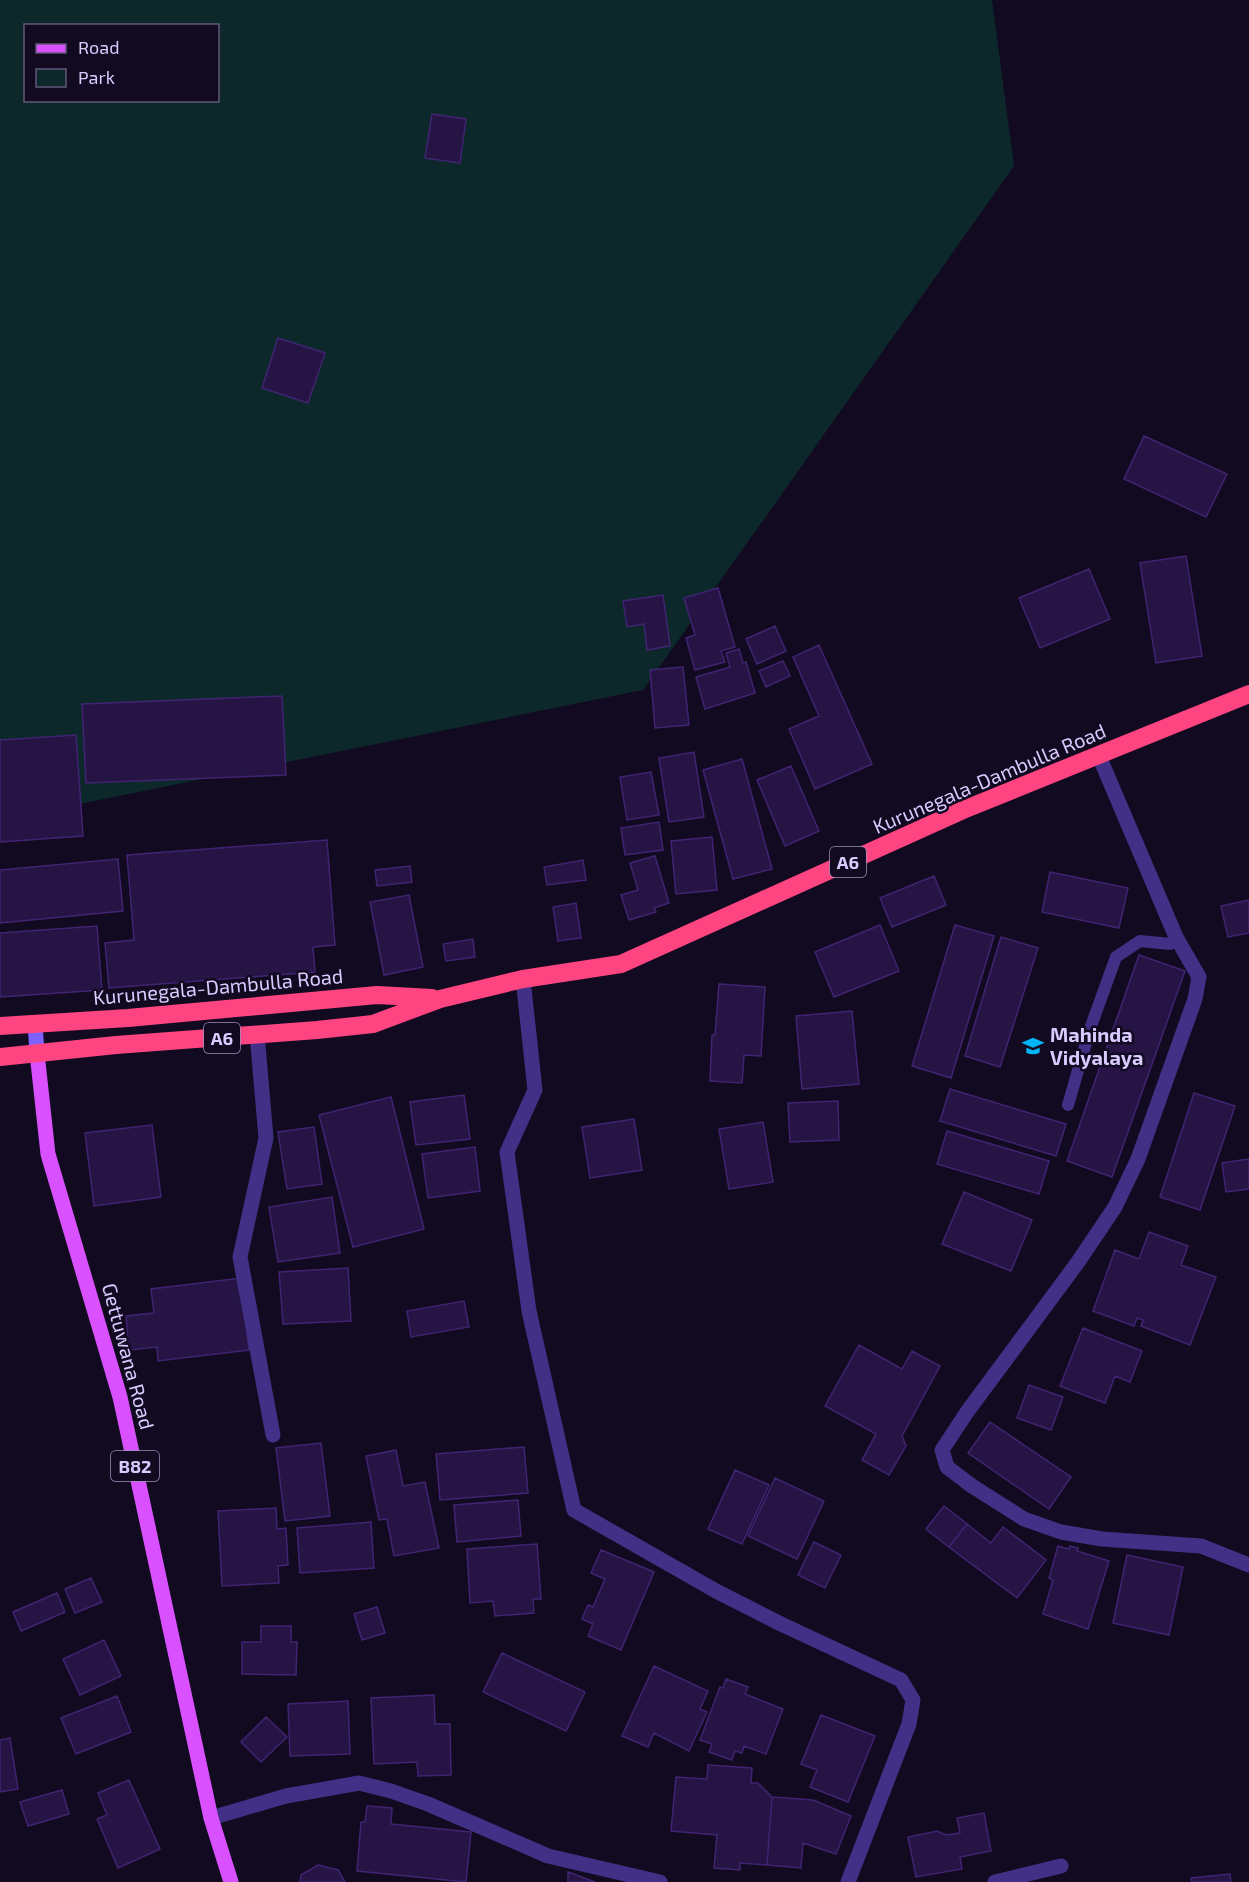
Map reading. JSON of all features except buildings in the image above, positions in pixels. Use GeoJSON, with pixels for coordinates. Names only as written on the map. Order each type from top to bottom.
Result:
{"type":"FeatureCollection","features":[{"type":"Feature","properties":{"kind":"highway","name":"Kurunegala-Dambulla Road"},"geometry":{"type":"LineString","coordinates":[[0,1057],[373,1024],[440,999],[523,979],[621,964],[963,810],[1249,694]]}},
{"type":"Feature","properties":{"kind":"highway","name":"Kurunegala-Dambulla Road"},"geometry":{"type":"LineString","coordinates":[[0,1026],[139,1017],[377,995],[440,999]]}},
{"type":"Feature","properties":{"kind":"main road"},"geometry":{"type":"LineString","coordinates":[[35,1023],[37,1053]]}},
{"type":"Feature","properties":{"kind":"main road","name":"Gettuwana Road"},"geometry":{"type":"LineString","coordinates":[[37,1053],[48,1154],[120,1397],[211,1818],[231,1882]]}},
{"type":"Feature","properties":{"kind":"street"},"geometry":{"type":"LineString","coordinates":[[1099,756],[1176,937],[1199,977],[1195,999],[1138,1159],[1115,1207],[942,1450],[948,1467],[972,1486],[1024,1519],[1061,1532],[1102,1539],[1201,1546],[1249,1565]]}},
{"type":"Feature","properties":{"kind":"street"},"geometry":{"type":"LineString","coordinates":[[523,979],[535,1090],[507,1152],[529,1311],[574,1510],[716,1591],[901,1680],[913,1700],[909,1724],[848,1882]]}},
{"type":"Feature","properties":{"kind":"street"},"geometry":{"type":"LineString","coordinates":[[256,1034],[266,1138],[240,1257],[273,1435]]}},
{"type":"Feature","properties":{"kind":"street"},"geometry":{"type":"LineString","coordinates":[[211,1818],[286,1796],[359,1783],[428,1804],[548,1856],[660,1882]]}},
{"type":"Feature","properties":{"kind":"street"},"geometry":{"type":"LineString","coordinates":[[995,1882],[1061,1866]]}},
{"type":"Feature","properties":{"kind":"lane"},"geometry":{"type":"LineString","coordinates":[[1068,1105],[1090,1029],[1116,957],[1140,942],[1170,944],[1176,937]]}},
{"type":"Feature","properties":{"kind":"green space"},"geometry":{"type":"Polygon","coordinates":[[[0,0],[992,0],[1014,166],[643,690],[0,820],[0,0]]]}},
{"type":"Feature","properties":{"kind":"place","name":"Mahinda Vidyalaya"},"geometry":{"type":"Point","coordinates":[1033,1046]}}]}
